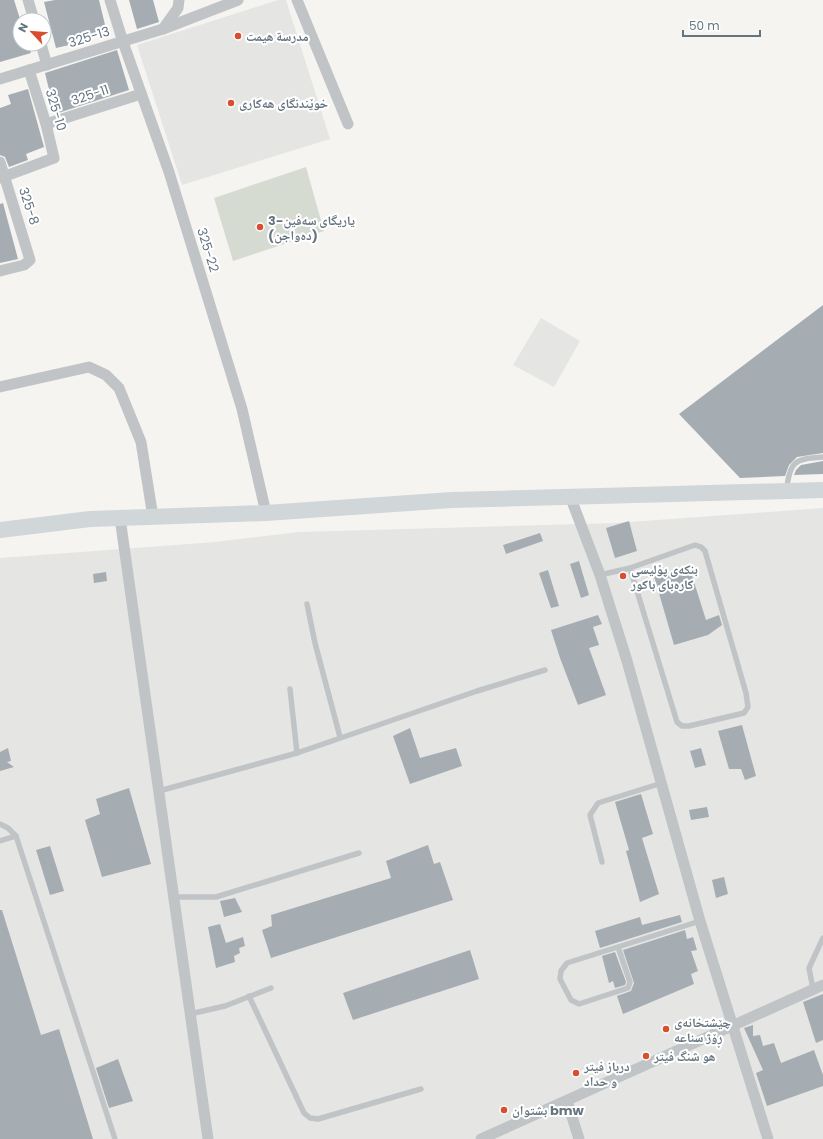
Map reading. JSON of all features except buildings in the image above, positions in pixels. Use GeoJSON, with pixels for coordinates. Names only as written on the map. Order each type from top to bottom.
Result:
{"type":"FeatureCollection","features":[{"type":"Feature","properties":{"kind":"street"},"geometry":{"type":"LineString","coordinates":[[28,0],[32,12]]}},
{"type":"Feature","properties":{"kind":"street","name":"325-22"},"geometry":{"type":"LineString","coordinates":[[110,0],[141,94],[170,172],[242,409],[266,513]]}},
{"type":"Feature","properties":{"kind":"street"},"geometry":{"type":"LineString","coordinates":[[163,29],[178,8],[179,0]]}},
{"type":"Feature","properties":{"kind":"street","name":"325-13"},"geometry":{"type":"LineString","coordinates":[[0,79],[163,29],[238,0]]}},
{"type":"Feature","properties":{"kind":"street"},"geometry":{"type":"LineString","coordinates":[[297,0],[348,124]]}},
{"type":"Feature","properties":{"kind":"street"},"geometry":{"type":"LineString","coordinates":[[43,52],[47,65]]}},
{"type":"Feature","properties":{"kind":"street","name":"325-10"},"geometry":{"type":"LineString","coordinates":[[2,178],[54,158],[46,124],[29,70]]}},
{"type":"Feature","properties":{"kind":"street","name":"325-11"},"geometry":{"type":"LineString","coordinates":[[46,124],[141,94]]}},
{"type":"Feature","properties":{"kind":"street","name":"325-8"},"geometry":{"type":"LineString","coordinates":[[0,162],[2,178],[30,260],[24,265],[0,271]]}},
{"type":"Feature","properties":{"kind":"street"},"geometry":{"type":"LineString","coordinates":[[0,387],[89,367],[106,374],[119,388],[141,442],[153,516]]}},
{"type":"Feature","properties":{"kind":"street"},"geometry":{"type":"LineString","coordinates":[[0,530],[60,522],[153,516],[266,513],[414,502],[570,496],[823,490]]}},
{"type":"Feature","properties":{"kind":"street"},"geometry":{"type":"LineString","coordinates":[[570,496],[600,575],[627,661],[700,921],[768,1139]]}},
{"type":"Feature","properties":{"kind":"street"},"geometry":{"type":"LineString","coordinates":[[120,518],[208,1139]]}},
{"type":"Feature","properties":{"kind":"street"},"geometry":{"type":"LineString","coordinates":[[481,1139],[818,987]]}},
{"type":"Feature","properties":{"kind":"street"},"geometry":{"type":"LineString","coordinates":[[567,1101],[579,1139]]}},
{"type":"Feature","properties":{"kind":"lane"},"geometry":{"type":"LineString","coordinates":[[786,491],[789,470],[792,464],[805,458],[823,457]]}},
{"type":"Feature","properties":{"kind":"lane"},"geometry":{"type":"LineString","coordinates":[[600,575],[630,568],[695,545],[701,547],[705,551],[746,693],[748,707],[744,713],[689,726],[682,726],[678,722],[630,568]]}},
{"type":"Feature","properties":{"kind":"lane"},"geometry":{"type":"LineString","coordinates":[[307,604],[315,643],[340,737]]}},
{"type":"Feature","properties":{"kind":"lane"},"geometry":{"type":"LineString","coordinates":[[159,791],[297,753],[340,737],[545,670]]}},
{"type":"Feature","properties":{"kind":"lane"},"geometry":{"type":"LineString","coordinates":[[290,689],[297,753]]}},
{"type":"Feature","properties":{"kind":"lane"},"geometry":{"type":"LineString","coordinates":[[602,862],[590,815],[598,803],[662,783]]}},
{"type":"Feature","properties":{"kind":"lane"},"geometry":{"type":"LineString","coordinates":[[0,824],[8,828],[16,836],[115,1139]]}},
{"type":"Feature","properties":{"kind":"lane"},"geometry":{"type":"LineString","coordinates":[[0,841],[16,836]]}},
{"type":"Feature","properties":{"kind":"lane"},"geometry":{"type":"LineString","coordinates":[[174,897],[216,897],[359,853]]}},
{"type":"Feature","properties":{"kind":"lane"},"geometry":{"type":"LineString","coordinates":[[618,947],[630,982],[628,988],[579,1004],[571,1000],[560,979],[561,971],[567,963],[700,921]]}},
{"type":"Feature","properties":{"kind":"lane"},"geometry":{"type":"LineString","coordinates":[[818,987],[809,968],[823,938]]}},
{"type":"Feature","properties":{"kind":"lane"},"geometry":{"type":"LineString","coordinates":[[190,1014],[225,1006],[271,988]]}},
{"type":"Feature","properties":{"kind":"lane"},"geometry":{"type":"LineString","coordinates":[[249,996],[304,1113],[310,1118],[318,1119],[421,1089]]}},
{"type":"Feature","properties":{"kind":"shaded area"},"geometry":{"type":"Polygon","coordinates":[[[278,0],[286,0],[330,139],[182,185],[137,45],[278,0]]]}},
{"type":"Feature","properties":{"kind":"shaded area"},"geometry":{"type":"Polygon","coordinates":[[[306,167],[324,231],[233,261],[214,198],[306,167]]]}},
{"type":"Feature","properties":{"kind":"shaded area"},"geometry":{"type":"Polygon","coordinates":[[[541,318],[580,341],[554,387],[513,365],[541,318]]]}},
{"type":"Feature","properties":{"kind":"shaded area"},"geometry":{"type":"Polygon","coordinates":[[[823,508],[823,1139],[0,1139],[0,558],[215,542],[299,532],[616,523],[823,508]]]}},
{"type":"Feature","properties":{"kind":"place","name":"مدرسة هيمت"},"geometry":{"type":"Point","coordinates":[238,36]}},
{"type":"Feature","properties":{"kind":"place","name":"خوێندنگای هەکاری"},"geometry":{"type":"Point","coordinates":[231,103]}},
{"type":"Feature","properties":{"kind":"place","name":"یاریگای سەفین-3 (دەواجن)"},"geometry":{"type":"Point","coordinates":[260,227]}},
{"type":"Feature","properties":{"kind":"place","name":"بنکەی پۆلیسی کارەبای باکور"},"geometry":{"type":"Point","coordinates":[623,576]}},
{"type":"Feature","properties":{"kind":"place","name":"چێشتخانەی ڕۆژ سناعه"},"geometry":{"type":"Point","coordinates":[666,1029]}},
{"type":"Feature","properties":{"kind":"place","name":"هو شنگ فيتر"},"geometry":{"type":"Point","coordinates":[646,1056]}},
{"type":"Feature","properties":{"kind":"place","name":"درباز فیتر و حداد"},"geometry":{"type":"Point","coordinates":[576,1073]}},
{"type":"Feature","properties":{"kind":"place","name":"بشتوان bmw"},"geometry":{"type":"Point","coordinates":[504,1110]}}]}
